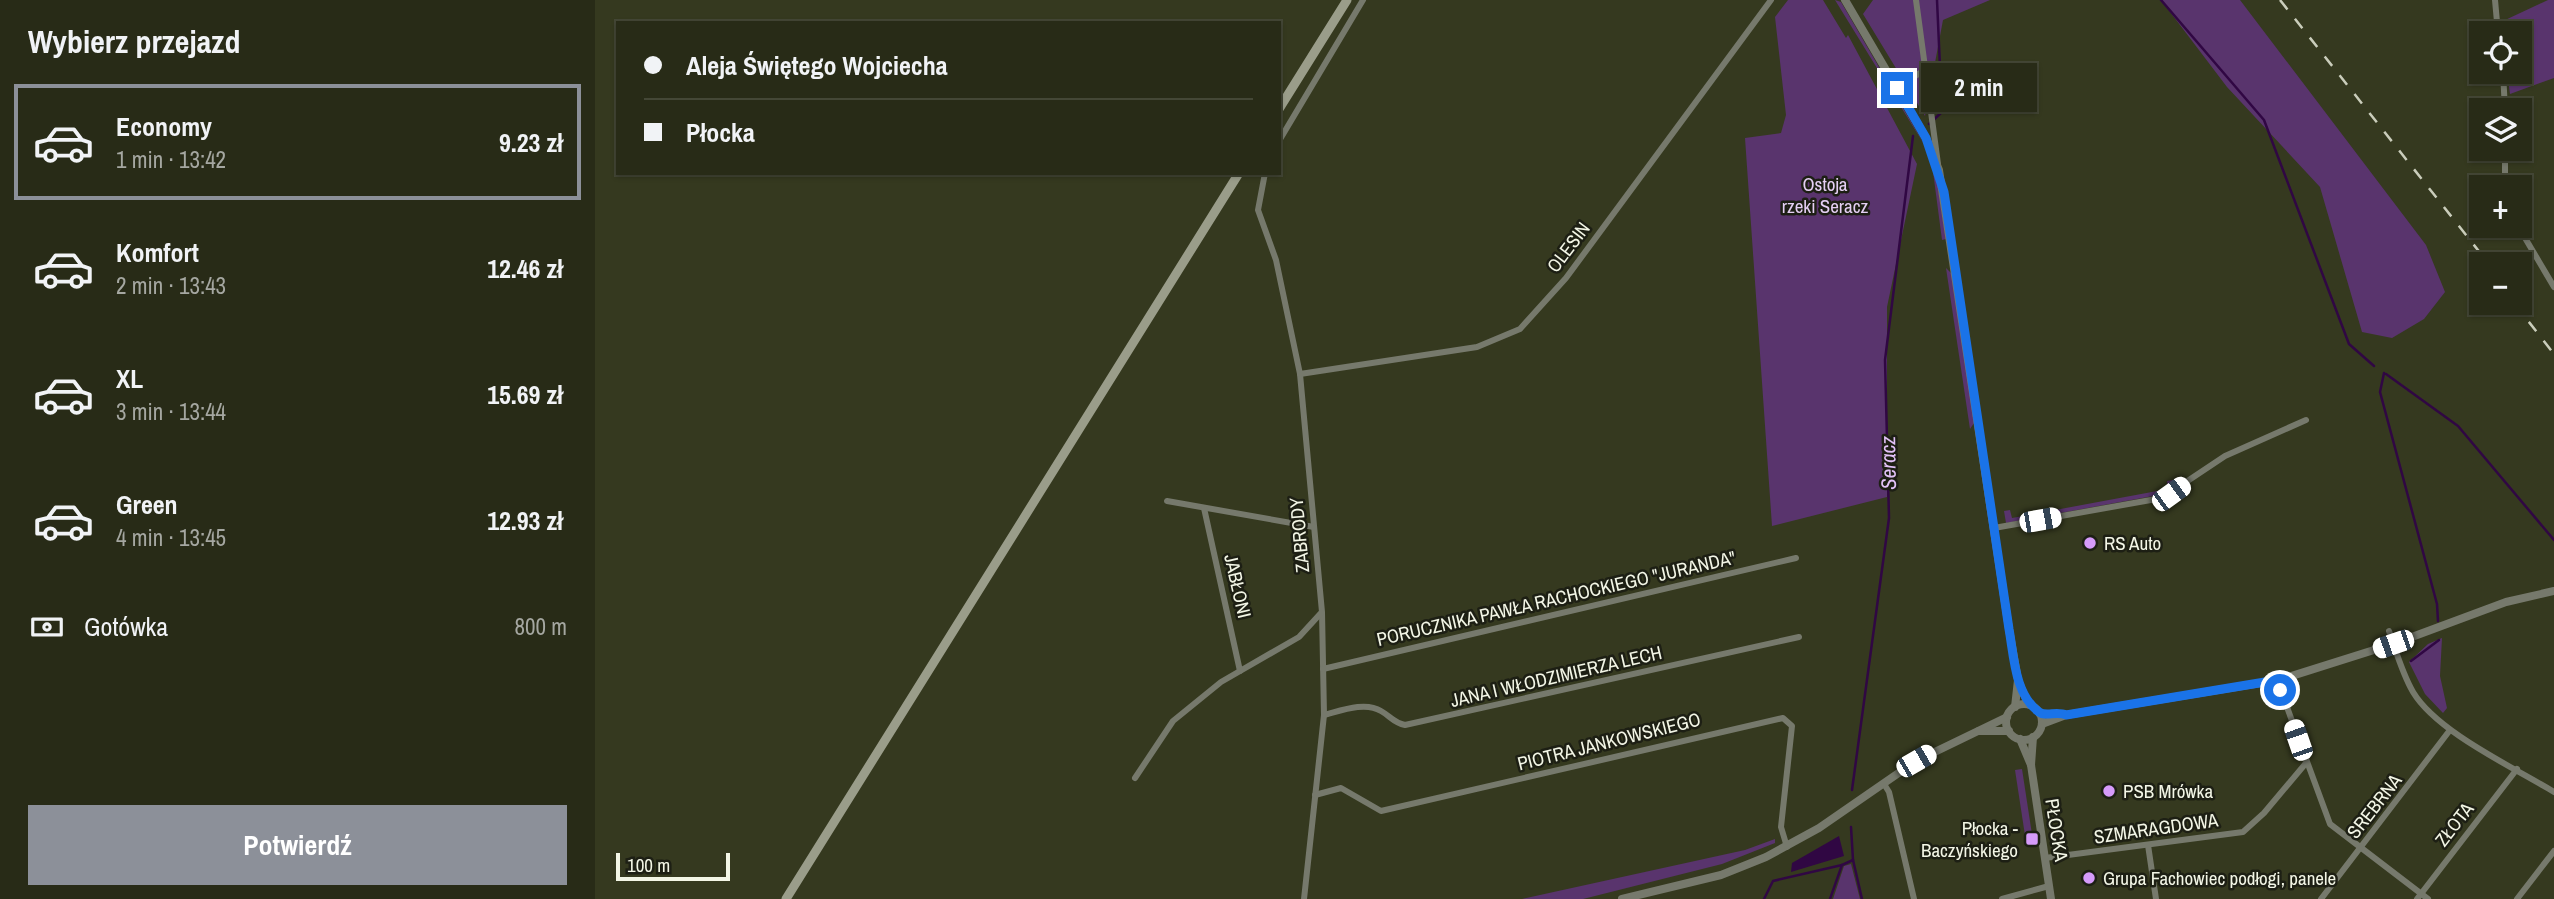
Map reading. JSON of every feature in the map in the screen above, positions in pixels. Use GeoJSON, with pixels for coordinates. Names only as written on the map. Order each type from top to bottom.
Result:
{"type":"FeatureCollection","features":[{"type":"Feature","properties":{"kind":"main road"},"geometry":{"type":"LineString","coordinates":[[1281,106],[1347,0]]}},
{"type":"Feature","properties":{"kind":"main road"},"geometry":{"type":"LineString","coordinates":[[786,899],[1238,175]]}},
{"type":"Feature","properties":{"kind":"street"},"geometry":{"type":"LineString","coordinates":[[1281,138],[1363,0]]}},
{"type":"Feature","properties":{"kind":"street","name":"OLESIN"},"geometry":{"type":"LineString","coordinates":[[1300,374],[1477,347],[1520,329],[1566,278],[1771,0]]}},
{"type":"Feature","properties":{"kind":"street"},"geometry":{"type":"LineString","coordinates":[[1845,0],[1926,138],[1939,170]]}},
{"type":"Feature","properties":{"kind":"street"},"geometry":{"type":"LineString","coordinates":[[1916,0],[1939,170],[2018,680],[2028,705],[2040,714],[2066,715]]}},
{"type":"Feature","properties":{"kind":"street"},"geometry":{"type":"LineString","coordinates":[[2495,0],[2497,21]]}},
{"type":"Feature","properties":{"kind":"street"},"geometry":{"type":"LineString","coordinates":[[1897,88],[1926,69]]}},
{"type":"Feature","properties":{"kind":"street","name":"ZABRODY"},"geometry":{"type":"LineString","coordinates":[[1265,175],[1258,210],[1276,260],[1300,374],[1322,612],[1324,715],[1304,899]]}},
{"type":"Feature","properties":{"kind":"street"},"geometry":{"type":"LineString","coordinates":[[2525,238],[2554,287]]}},
{"type":"Feature","properties":{"kind":"street"},"geometry":{"type":"LineString","coordinates":[[1994,528],[2162,498],[2225,456],[2306,420]]}},
{"type":"Feature","properties":{"kind":"street"},"geometry":{"type":"LineString","coordinates":[[1167,501],[1314,527]]}},
{"type":"Feature","properties":{"kind":"street","name":"JABŁONI"},"geometry":{"type":"LineString","coordinates":[[1204,508],[1240,671]]}},
{"type":"Feature","properties":{"kind":"street","name":"PORUCZNIKA PAWŁA RACHOCKIEGO \"JURANDA\""},"geometry":{"type":"LineString","coordinates":[[1323,669],[1795,558]]}},
{"type":"Feature","properties":{"kind":"street"},"geometry":{"type":"LineString","coordinates":[[1979,731],[2009,731],[2020,739],[2033,737],[2042,724],[2066,715],[2277,680],[2393,644],[2506,602],[2554,591]]}},
{"type":"Feature","properties":{"kind":"street"},"geometry":{"type":"LineString","coordinates":[[1135,778],[1173,721],[1220,682],[1299,637],[1322,612]]}},
{"type":"Feature","properties":{"kind":"street"},"geometry":{"type":"LineString","coordinates":[[2389,631],[2414,692],[2450,730],[2554,792]]}},
{"type":"Feature","properties":{"kind":"street","name":"JANA I WŁODZIMIERZA LECH"},"geometry":{"type":"LineString","coordinates":[[1324,715],[1367,707],[1379,709],[1396,723],[1405,725],[1799,637]]}},
{"type":"Feature","properties":{"kind":"street"},"geometry":{"type":"LineString","coordinates":[[1622,899],[1649,896],[1721,874],[1787,847],[1939,748],[2007,717],[2015,707],[2018,680]]}},
{"type":"Feature","properties":{"kind":"street"},"geometry":{"type":"LineString","coordinates":[[2277,680],[2330,824],[2419,896],[2428,899]]}},
{"type":"Feature","properties":{"kind":"street"},"geometry":{"type":"LineString","coordinates":[[2015,707],[2028,705]]}},
{"type":"Feature","properties":{"kind":"street"},"geometry":{"type":"LineString","coordinates":[[2040,714],[2042,724]]}},
{"type":"Feature","properties":{"kind":"street"},"geometry":{"type":"LineString","coordinates":[[2007,717],[2009,731]]}},
{"type":"Feature","properties":{"kind":"street","name":"PIOTRA JANKOWSKIEGO"},"geometry":{"type":"LineString","coordinates":[[1315,795],[1341,788],[1381,811],[1783,718],[1793,726],[1781,827],[1787,847]]}},
{"type":"Feature","properties":{"kind":"street","name":"SREBRNA"},"geometry":{"type":"LineString","coordinates":[[2321,899],[2450,730]]}},
{"type":"Feature","properties":{"kind":"street","name":"PŁOCKA"},"geometry":{"type":"LineString","coordinates":[[2033,737],[2031,765],[2051,899]]}},
{"type":"Feature","properties":{"kind":"street","name":"PŁOCKA"},"geometry":{"type":"LineString","coordinates":[[2020,739],[2031,765]]}},
{"type":"Feature","properties":{"kind":"street","name":"SZMARAGDOWA"},"geometry":{"type":"LineString","coordinates":[[2045,858],[2243,832],[2264,813],[2306,763]]}},
{"type":"Feature","properties":{"kind":"street","name":"ZŁOTA"},"geometry":{"type":"LineString","coordinates":[[2419,896],[2517,769]]}},
{"type":"Feature","properties":{"kind":"street"},"geometry":{"type":"LineString","coordinates":[[1884,784],[1889,792],[1914,899]]}},
{"type":"Feature","properties":{"kind":"street"},"geometry":{"type":"LineString","coordinates":[[2148,845],[2156,899]]}},
{"type":"Feature","properties":{"kind":"street"},"geometry":{"type":"LineString","coordinates":[[2517,899],[2554,850]]}},
{"type":"Feature","properties":{"kind":"street"},"geometry":{"type":"LineString","coordinates":[[2002,899],[2049,886]]}},
{"type":"Feature","properties":{"kind":"green space","name":"Ostoja rzeki Seracz"},"geometry":{"type":"Polygon","coordinates":[[[1788,0],[1823,0],[1846,38],[1848,35],[1917,164],[1887,307],[1887,497],[1772,526],[1745,138],[1781,133],[1786,115],[1775,17],[1788,0]]]}},
{"type":"Feature","properties":{"kind":"green space"},"geometry":{"type":"Polygon","coordinates":[[[1835,0],[1841,2],[1928,151],[1932,163],[1925,146],[1835,0]]]}},
{"type":"Feature","properties":{"kind":"green space"},"geometry":{"type":"Polygon","coordinates":[[[1873,0],[1990,0],[1943,20],[1925,116],[1863,14],[1873,0]]]}},
{"type":"Feature","properties":{"kind":"green space"},"geometry":{"type":"Polygon","coordinates":[[[2161,0],[2240,0],[2426,245],[2445,292],[2424,319],[2392,338],[2362,332],[2320,187],[2227,87],[2161,0]]]}},
{"type":"Feature","properties":{"kind":"green space"},"geometry":{"type":"Polygon","coordinates":[[[2548,0],[2554,0],[2554,78],[2510,94],[2509,84],[2532,84],[2532,21],[2503,21],[2548,0]]]}},
{"type":"Feature","properties":{"kind":"green space"},"geometry":{"type":"Polygon","coordinates":[[[1932,165],[1946,239],[1942,240],[1932,165]]]}},
{"type":"Feature","properties":{"kind":"green space"},"geometry":{"type":"Polygon","coordinates":[[[1946,268],[1952,274],[1974,423],[1970,429],[1946,268]]]}},
{"type":"Feature","properties":{"kind":"green space"},"geometry":{"type":"Polygon","coordinates":[[[2180,479],[2180,483],[2164,494],[2006,523],[2004,511],[2010,510],[2012,518],[2168,489],[2167,481],[2180,479]]]}},
{"type":"Feature","properties":{"kind":"green space"},"geometry":{"type":"Polygon","coordinates":[[[2442,638],[2440,676],[2447,708],[2443,713],[2425,694],[2409,662],[2428,644],[2442,638]]]}},
{"type":"Feature","properties":{"kind":"green space"},"geometry":{"type":"Polygon","coordinates":[[[2022,769],[2033,841],[2026,842],[2015,770],[2022,769]]]}},
{"type":"Feature","properties":{"kind":"green space"},"geometry":{"type":"Polygon","coordinates":[[[1775,839],[1775,843],[1722,864],[1583,899],[1522,899],[1745,850],[1775,839]]]}},
{"type":"Feature","properties":{"kind":"green space"},"geometry":{"type":"Polygon","coordinates":[[[1851,864],[1860,899],[1833,899],[1844,866],[1851,864]]]}},
{"type":"Feature","properties":{"kind":"shaded area"},"geometry":{"type":"Polygon","coordinates":[[[1839,836],[1844,856],[1791,872],[1792,863],[1839,836]]]}},
{"type":"Feature","properties":{"kind":"waterway","name":"Seracz"},"geometry":{"type":"LineString","coordinates":[[1929,124],[1942,112],[1937,0]]}},
{"type":"Feature","properties":{"kind":"waterway"},"geometry":{"type":"LineString","coordinates":[[2161,0],[2264,120],[2349,344],[2374,366]]}},
{"type":"Feature","properties":{"kind":"waterway","name":"Seracz"},"geometry":{"type":"LineString","coordinates":[[1852,790],[1889,518],[1885,360],[1913,136]]}},
{"type":"Feature","properties":{"kind":"waterway"},"geometry":{"type":"LineString","coordinates":[[2384,373],[2380,392],[2437,604],[2438,621]]}},
{"type":"Feature","properties":{"kind":"waterway"},"geometry":{"type":"LineString","coordinates":[[2386,374],[2458,426],[2554,540]]}},
{"type":"Feature","properties":{"kind":"waterway"},"geometry":{"type":"LineString","coordinates":[[2411,661],[2439,640]]}},
{"type":"Feature","properties":{"kind":"waterway","name":"Seracz"},"geometry":{"type":"LineString","coordinates":[[1851,827],[1853,860],[1862,899]]}},
{"type":"Feature","properties":{"kind":"waterway"},"geometry":{"type":"LineString","coordinates":[[1830,899],[1842,865],[1853,860]]}},
{"type":"Feature","properties":{"kind":"waterway"},"geometry":{"type":"LineString","coordinates":[[1764,899],[1773,881],[1842,865]]}},
{"type":"Feature","properties":{"kind":"railway"},"geometry":{"type":"LineString","coordinates":[[2280,0],[2480,252]]}},
{"type":"Feature","properties":{"kind":"railway"},"geometry":{"type":"LineString","coordinates":[[2523,315],[2554,354]]}},
{"type":"Feature","properties":{"kind":"place","name":"RS Auto"},"geometry":{"type":"Point","coordinates":[2090,543]}},
{"type":"Feature","properties":{"kind":"place","name":"PSB Mrówka"},"geometry":{"type":"Point","coordinates":[2109,791]}},
{"type":"Feature","properties":{"kind":"place","name":"Płocka - Baczyńskiego"},"geometry":{"type":"Point","coordinates":[2032,839]}},
{"type":"Feature","properties":{"kind":"place","name":"Grupa Fachowiec podłogi, panele"},"geometry":{"type":"Point","coordinates":[2089,878]}},
{"type":"Feature","properties":{"kind":"route"},"geometry":{"type":"LineString","coordinates":[[1897,88],[1934,155],[1944,192],[2009,629],[2018,680],[2028,705],[2040,714],[2066,715],[2277,680],[2280,690]]}}]}
